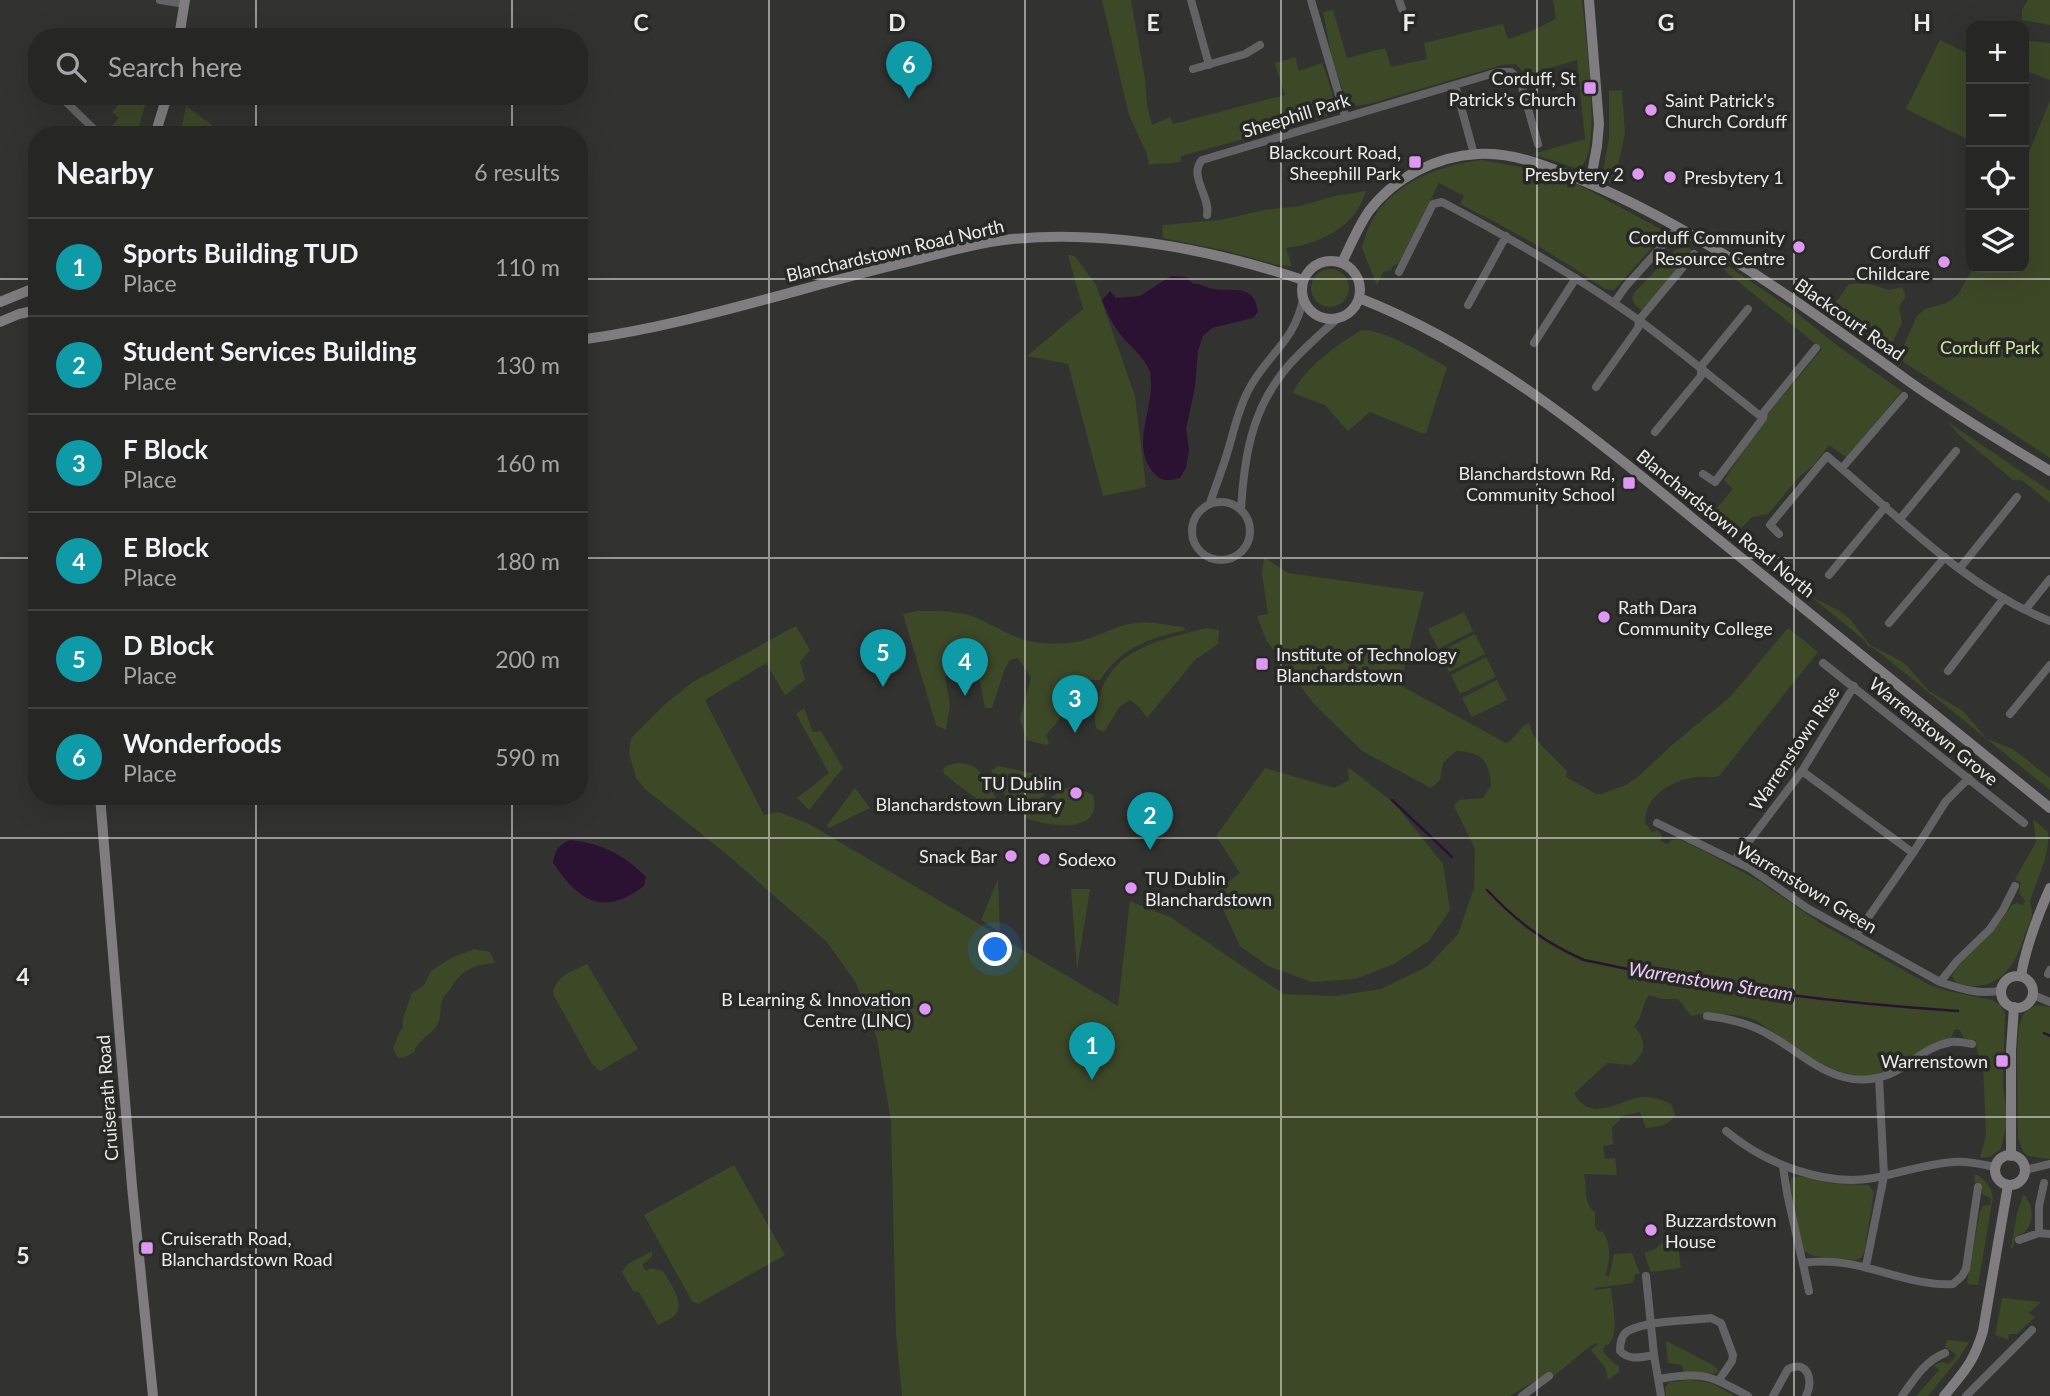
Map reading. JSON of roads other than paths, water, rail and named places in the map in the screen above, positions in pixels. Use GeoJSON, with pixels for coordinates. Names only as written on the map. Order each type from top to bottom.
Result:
{"type":"FeatureCollection","features":[{"type":"Feature","properties":{"kind":"main road"},"geometry":{"type":"LineString","coordinates":[[1589,0],[1599,124],[1590,184]]}},
{"type":"Feature","properties":{"kind":"main road"},"geometry":{"type":"LineString","coordinates":[[181,28],[185,2]]}},
{"type":"Feature","properties":{"kind":"main road"},"geometry":{"type":"LineString","coordinates":[[158,126],[164,105]]}},
{"type":"Feature","properties":{"kind":"main road","name":"Blackcourt Road"},"geometry":{"type":"LineString","coordinates":[[1342,263],[1368,213],[1394,186],[1433,163],[1474,154],[1494,154],[1546,165],[1590,184],[1706,243],[1980,429],[2050,471]]}},
{"type":"Feature","properties":{"kind":"main road","name":"Blanchardstown Road North"},"geometry":{"type":"LineString","coordinates":[[588,338],[650,328],[963,248],[1009,240],[1048,237],[1162,244],[1217,254],[1303,280]]}},
{"type":"Feature","properties":{"kind":"main road"},"geometry":{"type":"LineString","coordinates":[[1325,261],[1342,263],[1352,270],[1357,278],[1359,298],[1348,313],[1339,317],[1322,317],[1307,307],[1303,299],[1303,280],[1315,265],[1325,261]]}},
{"type":"Feature","properties":{"kind":"main road"},"geometry":{"type":"LineString","coordinates":[[0,302],[28,291]]}},
{"type":"Feature","properties":{"kind":"main road","name":"Blanchardstown Road North"},"geometry":{"type":"LineString","coordinates":[[1359,298],[1423,326],[1531,392],[1645,479],[2050,808]]}},
{"type":"Feature","properties":{"kind":"main road"},"geometry":{"type":"LineString","coordinates":[[0,322],[28,312]]}},
{"type":"Feature","properties":{"kind":"main road","name":"Cruiserath Road"},"geometry":{"type":"LineString","coordinates":[[101,805],[132,1186],[153,1396]]}},
{"type":"Feature","properties":{"kind":"main road"},"geometry":{"type":"LineString","coordinates":[[2021,976],[2040,910],[2050,888]]}},
{"type":"Feature","properties":{"kind":"main road"},"geometry":{"type":"LineString","coordinates":[[2021,976],[2029,981],[2033,995],[2028,1004],[2019,1008],[2006,1003],[2001,990],[2010,977],[2021,976]]}},
{"type":"Feature","properties":{"kind":"main road"},"geometry":{"type":"LineString","coordinates":[[2011,1156],[2011,1050],[2014,1007]]}},
{"type":"Feature","properties":{"kind":"main road"},"geometry":{"type":"LineString","coordinates":[[2011,1156],[2019,1159],[2025,1170],[2022,1179],[2014,1185],[2008,1185],[1999,1181],[1995,1167],[1999,1160],[2011,1156]]}},
{"type":"Feature","properties":{"kind":"main road"},"geometry":{"type":"LineString","coordinates":[[1944,1396],[1977,1353],[2008,1185]]}},
{"type":"Feature","properties":{"kind":"street"},"geometry":{"type":"LineString","coordinates":[[160,0],[185,2]]}},
{"type":"Feature","properties":{"kind":"street"},"geometry":{"type":"LineString","coordinates":[[1191,0],[1209,65]]}},
{"type":"Feature","properties":{"kind":"street"},"geometry":{"type":"LineString","coordinates":[[1311,0],[1345,116]]}},
{"type":"Feature","properties":{"kind":"street"},"geometry":{"type":"LineString","coordinates":[[1194,69],[1245,54],[1260,45]]}},
{"type":"Feature","properties":{"kind":"street","name":"Sheephill Park"},"geometry":{"type":"LineString","coordinates":[[1207,215],[1207,205],[1197,175],[1197,168],[1202,160],[1499,72],[1507,71],[1521,82],[1538,144]]}},
{"type":"Feature","properties":{"kind":"street"},"geometry":{"type":"LineString","coordinates":[[1455,85],[1474,154]]}},
{"type":"Feature","properties":{"kind":"street"},"geometry":{"type":"LineString","coordinates":[[69,105],[91,126]]}},
{"type":"Feature","properties":{"kind":"street"},"geometry":{"type":"LineString","coordinates":[[1399,272],[1433,204],[1441,202],[1506,236],[1614,303],[1762,418]]}},
{"type":"Feature","properties":{"kind":"street"},"geometry":{"type":"LineString","coordinates":[[1614,303],[1678,228]]}},
{"type":"Feature","properties":{"kind":"street"},"geometry":{"type":"LineString","coordinates":[[1468,305],[1506,236]]}},
{"type":"Feature","properties":{"kind":"street"},"geometry":{"type":"LineString","coordinates":[[1595,387],[1638,328],[1639,320],[1694,254]]}},
{"type":"Feature","properties":{"kind":"street"},"geometry":{"type":"LineString","coordinates":[[1534,343],[1576,278]]}},
{"type":"Feature","properties":{"kind":"street"},"geometry":{"type":"LineString","coordinates":[[1210,503],[1248,390],[1295,326],[1303,299]]}},
{"type":"Feature","properties":{"kind":"street"},"geometry":{"type":"LineString","coordinates":[[1656,432],[1748,309]]}},
{"type":"Feature","properties":{"kind":"street"},"geometry":{"type":"LineString","coordinates":[[1241,510],[1250,440],[1262,406],[1284,370],[1339,317]]}},
{"type":"Feature","properties":{"kind":"street"},"geometry":{"type":"LineString","coordinates":[[1703,474],[1715,482],[1762,418],[1763,412],[1816,348]]}},
{"type":"Feature","properties":{"kind":"street"},"geometry":{"type":"LineString","coordinates":[[1842,468],[1905,396]]}},
{"type":"Feature","properties":{"kind":"street"},"geometry":{"type":"LineString","coordinates":[[1900,519],[1956,451]]}},
{"type":"Feature","properties":{"kind":"street"},"geometry":{"type":"LineString","coordinates":[[1779,534],[1770,525],[1828,456],[1945,557],[2004,598],[2050,621]]}},
{"type":"Feature","properties":{"kind":"street"},"geometry":{"type":"LineString","coordinates":[[1960,568],[2017,497]]}},
{"type":"Feature","properties":{"kind":"street"},"geometry":{"type":"LineString","coordinates":[[1220,501],[1241,510],[1249,523],[1250,532],[1244,550],[1227,560],[1209,558],[1202,553],[1192,538],[1193,520],[1198,512],[1210,503],[1220,501]]}},
{"type":"Feature","properties":{"kind":"street"},"geometry":{"type":"LineString","coordinates":[[1829,575],[1886,506]]}},
{"type":"Feature","properties":{"kind":"street"},"geometry":{"type":"LineString","coordinates":[[1889,623],[1945,557]]}},
{"type":"Feature","properties":{"kind":"street"},"geometry":{"type":"LineString","coordinates":[[2025,610],[2050,579]]}},
{"type":"Feature","properties":{"kind":"street"},"geometry":{"type":"LineString","coordinates":[[1948,671],[2004,598]]}},
{"type":"Feature","properties":{"kind":"street","name":"Warrenstown Grove"},"geometry":{"type":"LineString","coordinates":[[1823,663],[2024,823]]}},
{"type":"Feature","properties":{"kind":"street"},"geometry":{"type":"LineString","coordinates":[[2010,715],[2050,665]]}},
{"type":"Feature","properties":{"kind":"street","name":"Warrenstown Rise"},"geometry":{"type":"LineString","coordinates":[[1734,861],[1802,771],[1853,686]]}},
{"type":"Feature","properties":{"kind":"street"},"geometry":{"type":"LineString","coordinates":[[1802,771],[1913,853]]}},
{"type":"Feature","properties":{"kind":"street"},"geometry":{"type":"LineString","coordinates":[[1856,935],[1946,802],[1969,778]]}},
{"type":"Feature","properties":{"kind":"street","name":"Warrenstown Green"},"geometry":{"type":"LineString","coordinates":[[1657,823],[1751,869],[1807,908],[1940,982],[1964,989],[1989,992],[2001,990]]}},
{"type":"Feature","properties":{"kind":"street"},"geometry":{"type":"LineString","coordinates":[[1940,982],[1990,929],[2015,886]]}},
{"type":"Feature","properties":{"kind":"street"},"geometry":{"type":"LineString","coordinates":[[2033,995],[2050,1002]]}},
{"type":"Feature","properties":{"kind":"street"},"geometry":{"type":"LineString","coordinates":[[1707,1016],[1742,1022],[1761,1030],[1826,1071],[1856,1079],[1878,1078],[1898,1071],[1942,1045],[1958,1042],[1972,1044]]}},
{"type":"Feature","properties":{"kind":"street"},"geometry":{"type":"LineString","coordinates":[[1866,1266],[1884,1176],[1878,1078]]}},
{"type":"Feature","properties":{"kind":"street"},"geometry":{"type":"LineString","coordinates":[[1726,1131],[1741,1143],[1783,1167],[1839,1179],[1884,1176],[1954,1162],[1995,1167]]}},
{"type":"Feature","properties":{"kind":"street"},"geometry":{"type":"LineString","coordinates":[[2025,1170],[2050,1164]]}},
{"type":"Feature","properties":{"kind":"street"},"geometry":{"type":"LineString","coordinates":[[1783,1167],[1809,1292]]}},
{"type":"Feature","properties":{"kind":"street"},"geometry":{"type":"LineString","coordinates":[[2039,1233],[2039,1204],[2043,1183]]}},
{"type":"Feature","properties":{"kind":"street"},"geometry":{"type":"LineString","coordinates":[[1803,1263],[1831,1261],[1866,1266],[1922,1281],[1948,1284],[1957,1282],[1966,1268],[1978,1187]]}},
{"type":"Feature","properties":{"kind":"street"},"geometry":{"type":"LineString","coordinates":[[2019,1240],[2039,1233],[2050,1234]]}},
{"type":"Feature","properties":{"kind":"street"},"geometry":{"type":"LineString","coordinates":[[1646,1276],[1661,1396]]}},
{"type":"Feature","properties":{"kind":"street"},"geometry":{"type":"LineString","coordinates":[[1654,1354],[1633,1358],[1624,1355],[1620,1350],[1622,1338],[1626,1332],[1651,1325],[1711,1318],[1721,1323],[1733,1355],[1732,1361],[1718,1380]]}},
{"type":"Feature","properties":{"kind":"street"},"geometry":{"type":"LineString","coordinates":[[1966,1396],[2032,1330]]}},
{"type":"Feature","properties":{"kind":"street"},"geometry":{"type":"LineString","coordinates":[[1902,1396],[1934,1357],[1945,1353]]}},
{"type":"Feature","properties":{"kind":"street"},"geometry":{"type":"LineString","coordinates":[[1773,1396],[1788,1369],[1798,1366],[1803,1367],[1808,1374],[1810,1385],[1806,1396]]}},
{"type":"Feature","properties":{"kind":"street"},"geometry":{"type":"LineString","coordinates":[[1522,1396],[1534,1393],[1549,1376]]}},
{"type":"Feature","properties":{"kind":"street"},"geometry":{"type":"LineString","coordinates":[[1659,1379],[1708,1376],[1748,1396]]}},
{"type":"Feature","properties":{"kind":"waterway","name":"Warrenstown Stream"},"geometry":{"type":"LineString","coordinates":[[1392,800],[1452,857]]}},
{"type":"Feature","properties":{"kind":"waterway","name":"Warrenstown Stream"},"geometry":{"type":"LineString","coordinates":[[1487,890],[1532,930],[1584,960],[1770,993],[1958,1011]]}},
{"type":"Feature","properties":{"kind":"waterway","name":"Warrenstown Stream"},"geometry":{"type":"LineString","coordinates":[[2044,1033],[2050,1036]]}},
{"type":"Feature","properties":{"kind":"place","name":"Corduff, St Patrick’s Church"},"geometry":{"type":"Point","coordinates":[1590,88]}},
{"type":"Feature","properties":{"kind":"place","name":"Wonderfoods"},"geometry":{"type":"Point","coordinates":[909,99]}},
{"type":"Feature","properties":{"kind":"place","name":"Saint Patrick's Church Corduff"},"geometry":{"type":"Point","coordinates":[1651,110]}},
{"type":"Feature","properties":{"kind":"place","name":"Blackcourt Road, Sheephill Park"},"geometry":{"type":"Point","coordinates":[1415,162]}},
{"type":"Feature","properties":{"kind":"place","name":"Presbytery 2"},"geometry":{"type":"Point","coordinates":[1638,174]}},
{"type":"Feature","properties":{"kind":"place","name":"Presbytery 1"},"geometry":{"type":"Point","coordinates":[1670,177]}},
{"type":"Feature","properties":{"kind":"place","name":"Corduff Community Resource Centre"},"geometry":{"type":"Point","coordinates":[1799,247]}},
{"type":"Feature","properties":{"kind":"place","name":"Corduff Childcare"},"geometry":{"type":"Point","coordinates":[1944,262]}},
{"type":"Feature","properties":{"kind":"place","name":"Blanchardstown Rd, Community School"},"geometry":{"type":"Point","coordinates":[1629,483]}},
{"type":"Feature","properties":{"kind":"place","name":"Rath Dara Community College"},"geometry":{"type":"Point","coordinates":[1604,617]}},
{"type":"Feature","properties":{"kind":"place","name":"Institute of Technology Blanchardstown"},"geometry":{"type":"Point","coordinates":[1262,664]}},
{"type":"Feature","properties":{"kind":"place","name":"D Block"},"geometry":{"type":"Point","coordinates":[883,687]}},
{"type":"Feature","properties":{"kind":"place","name":"E Block"},"geometry":{"type":"Point","coordinates":[965,696]}},
{"type":"Feature","properties":{"kind":"place","name":"F Block"},"geometry":{"type":"Point","coordinates":[1075,733]}},
{"type":"Feature","properties":{"kind":"place","name":"TU Dublin Blanchardstown Library"},"geometry":{"type":"Point","coordinates":[1076,793]}},
{"type":"Feature","properties":{"kind":"place","name":"Student Services Building"},"geometry":{"type":"Point","coordinates":[1150,850]}},
{"type":"Feature","properties":{"kind":"place","name":"Snack Bar"},"geometry":{"type":"Point","coordinates":[1011,856]}},
{"type":"Feature","properties":{"kind":"place","name":"Sodexo"},"geometry":{"type":"Point","coordinates":[1044,859]}},
{"type":"Feature","properties":{"kind":"place","name":"TU Dublin Blanchardstown"},"geometry":{"type":"Point","coordinates":[1131,888]}},
{"type":"Feature","properties":{"kind":"place","name":"B Learning & Innovation Centre (LINC)"},"geometry":{"type":"Point","coordinates":[925,1009]}},
{"type":"Feature","properties":{"kind":"place","name":"Warrenstown"},"geometry":{"type":"Point","coordinates":[2002,1061]}},
{"type":"Feature","properties":{"kind":"place","name":"Sports Building TUD"},"geometry":{"type":"Point","coordinates":[1092,1080]}},
{"type":"Feature","properties":{"kind":"place","name":"Buzzardstown House"},"geometry":{"type":"Point","coordinates":[1651,1230]}},
{"type":"Feature","properties":{"kind":"place","name":"Cruiserath Road, Blanchardstown Road"},"geometry":{"type":"Point","coordinates":[147,1248]}},
{"type":"Feature","properties":{"kind":"park label","name":"Corduff Park"},"geometry":{"type":"Point","coordinates":[1990,347]}}]}
